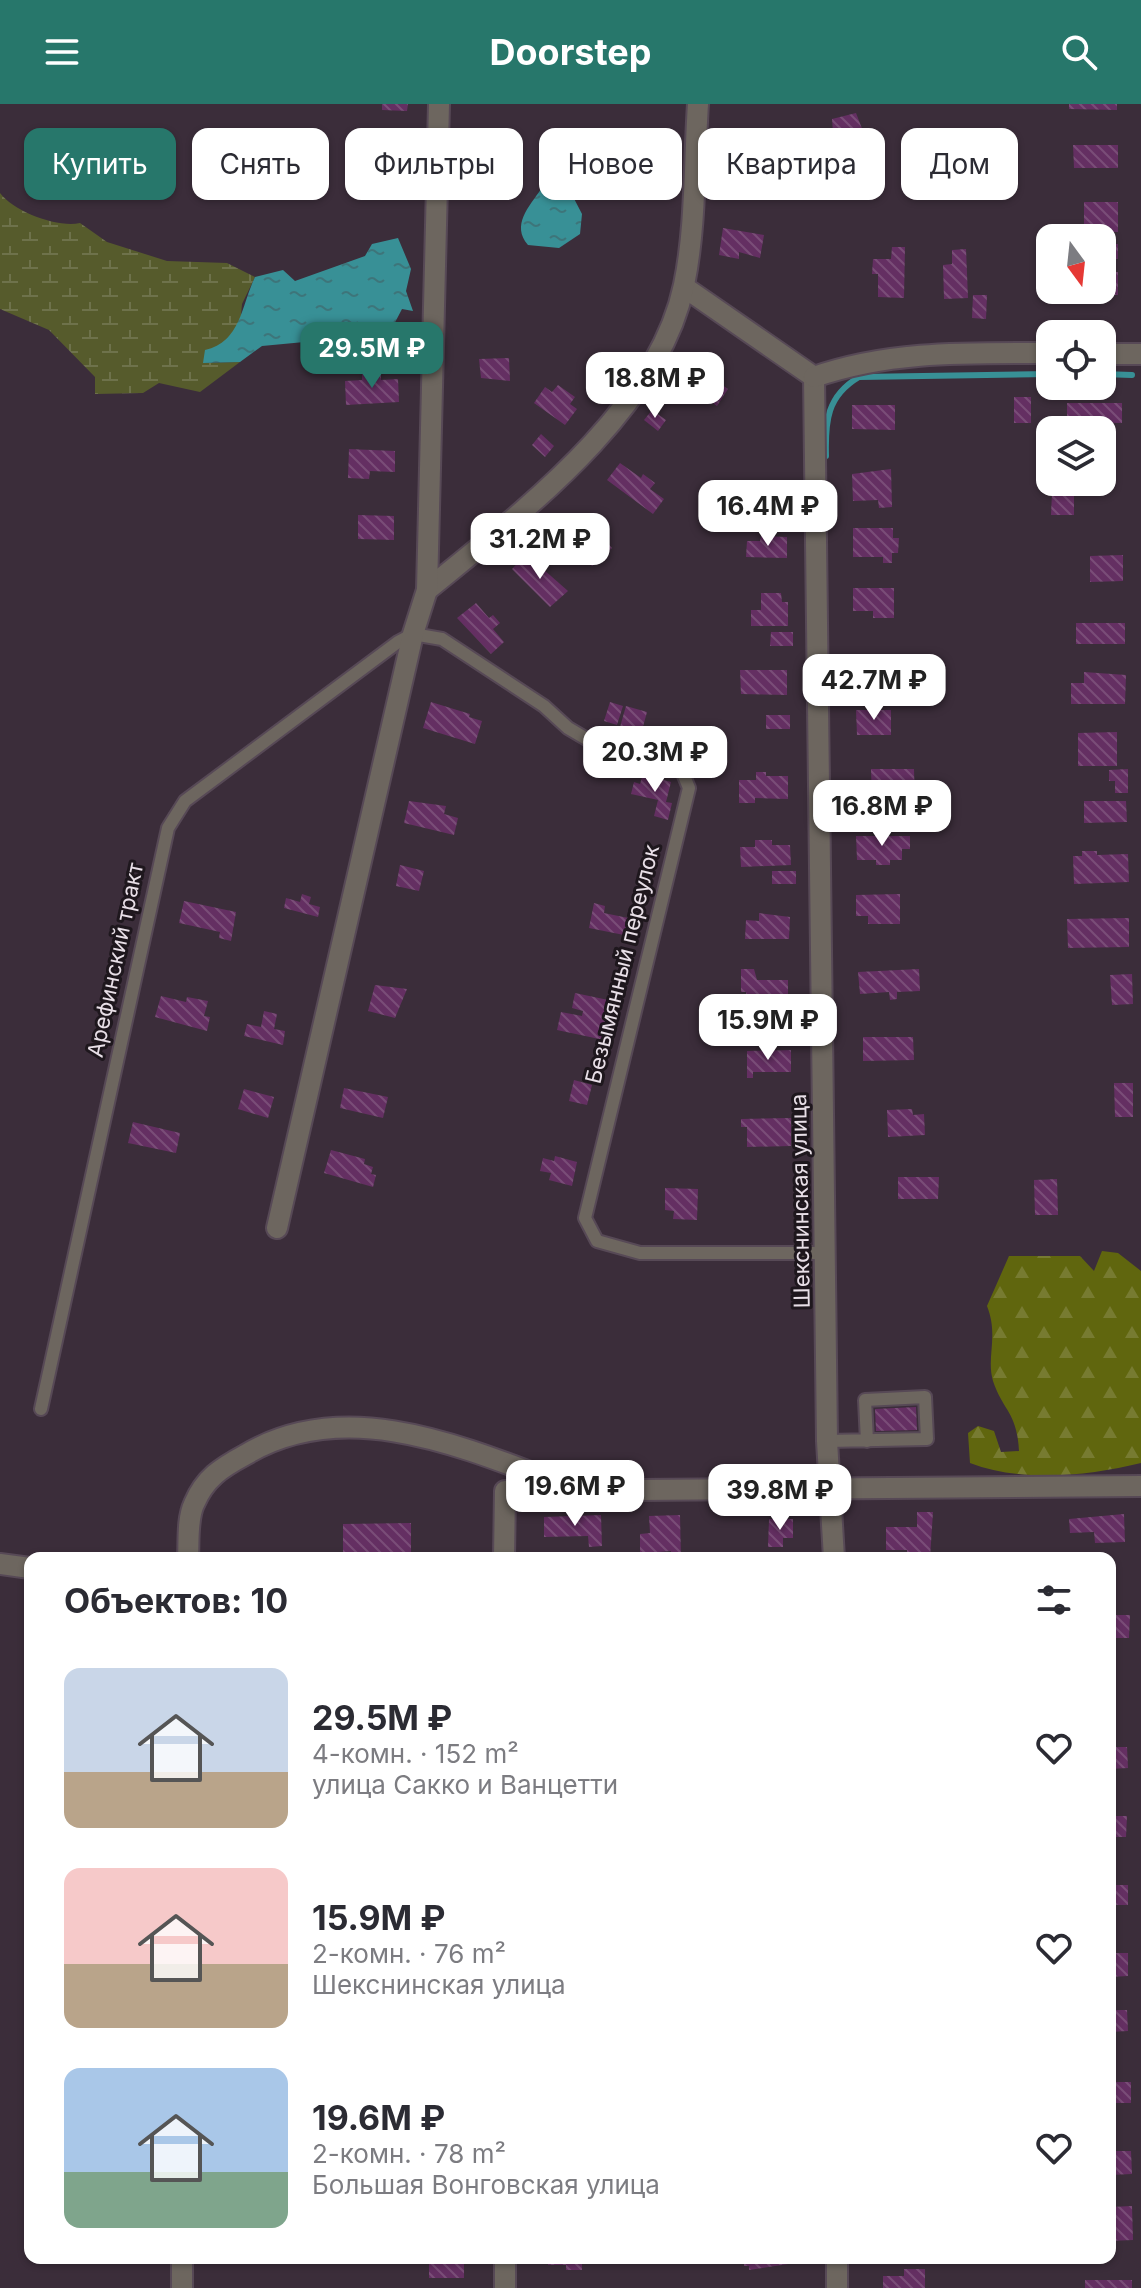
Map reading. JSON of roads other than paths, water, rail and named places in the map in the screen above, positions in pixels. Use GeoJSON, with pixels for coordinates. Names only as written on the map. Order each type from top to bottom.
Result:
{"type":"FeatureCollection","features":[{"type":"Feature","properties":{"kind":"street"},"geometry":{"type":"LineString","coordinates":[[277,1228],[413,634],[427,590],[439,104]]}},
{"type":"Feature","properties":{"kind":"street"},"geometry":{"type":"LineString","coordinates":[[427,590],[543,495],[604,427],[659,353],[684,287],[698,104]]}},
{"type":"Feature","properties":{"kind":"street"},"geometry":{"type":"LineString","coordinates":[[684,287],[814,377],[868,360],[938,353],[1036,353]]}},
{"type":"Feature","properties":{"kind":"street"},"geometry":{"type":"LineString","coordinates":[[1116,354],[1141,354]]}},
{"type":"Feature","properties":{"kind":"street","name":"Шекснинская улица"},"geometry":{"type":"LineString","coordinates":[[814,377],[827,1441],[834,1552]]}},
{"type":"Feature","properties":{"kind":"street"},"geometry":{"type":"LineString","coordinates":[[188,1552],[192,1506],[210,1475],[261,1445],[297,1432],[360,1427],[451,1442],[578,1490]]}},
{"type":"Feature","properties":{"kind":"street"},"geometry":{"type":"LineString","coordinates":[[504,1552],[505,1491],[1141,1486]]}},
{"type":"Feature","properties":{"kind":"street"},"geometry":{"type":"LineString","coordinates":[[0,1564],[24,1567]]}},
{"type":"Feature","properties":{"kind":"street"},"geometry":{"type":"LineString","coordinates":[[182,2264],[182,2288]]}},
{"type":"Feature","properties":{"kind":"street"},"geometry":{"type":"LineString","coordinates":[[505,2264],[505,2288]]}},
{"type":"Feature","properties":{"kind":"street"},"geometry":{"type":"LineString","coordinates":[[837,2264],[837,2288]]}},
{"type":"Feature","properties":{"kind":"lane","name":"Безымянный переулок"},"geometry":{"type":"LineString","coordinates":[[413,634],[442,639],[544,706],[568,728],[602,748],[682,771],[689,788],[585,1218],[597,1241],[640,1253],[825,1253]]}},
{"type":"Feature","properties":{"kind":"lane","name":"Арефинский тракт"},"geometry":{"type":"LineString","coordinates":[[41,1409],[168,828],[185,801],[398,642],[413,634]]}},
{"type":"Feature","properties":{"kind":"lane"},"geometry":{"type":"LineString","coordinates":[[827,1441],[867,1441],[927,1439],[925,1397],[865,1400],[867,1441]]}},
{"type":"Feature","properties":{"kind":"water"},"geometry":{"type":"Polygon","coordinates":[[[539,192],[539,200],[575,200],[582,214],[580,234],[559,248],[528,245],[521,230],[527,209],[539,192]]]}},
{"type":"Feature","properties":{"kind":"water"},"geometry":{"type":"Polygon","coordinates":[[[398,238],[411,269],[406,291],[413,311],[402,309],[389,334],[262,346],[240,362],[203,363],[205,350],[217,346],[233,331],[255,277],[283,270],[295,281],[365,256],[372,244],[398,238]]]}},
{"type":"Feature","properties":{"kind":"waterway"},"geometry":{"type":"LineString","coordinates":[[826,456],[830,410],[840,392],[859,377],[1036,374]]}},
{"type":"Feature","properties":{"kind":"waterway"},"geometry":{"type":"LineString","coordinates":[[1116,374],[1132,375]]}}]}
